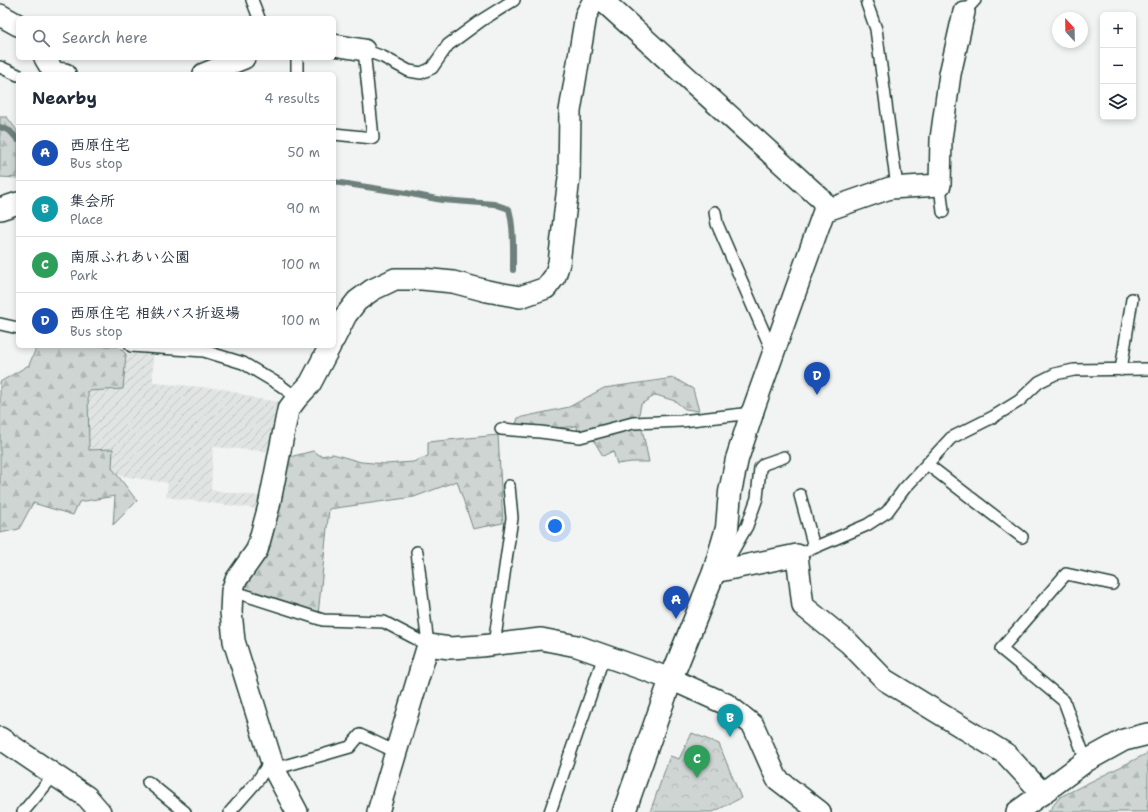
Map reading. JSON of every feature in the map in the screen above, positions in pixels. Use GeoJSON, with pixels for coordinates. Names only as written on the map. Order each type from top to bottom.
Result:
{"type":"FeatureCollection","features":[{"type":"Feature","properties":{"kind":"street"},"geometry":{"type":"LineString","coordinates":[[336,335],[346,315],[357,301],[372,290],[395,279],[422,279],[453,282],[487,291],[520,297],[546,288],[555,276],[559,263],[569,178],[570,111],[586,15],[594,0]]}},
{"type":"Feature","properties":{"kind":"street"},"geometry":{"type":"LineString","coordinates":[[602,0],[824,203],[824,211],[737,459],[730,492],[727,528],[718,571],[671,679],[624,812]]}},
{"type":"Feature","properties":{"kind":"street"},"geometry":{"type":"LineString","coordinates":[[824,211],[890,188],[940,185],[941,139],[950,74],[970,6]]}},
{"type":"Feature","properties":{"kind":"street"},"geometry":{"type":"LineString","coordinates":[[0,15],[16,24]]}},
{"type":"Feature","properties":{"kind":"street"},"geometry":{"type":"LineString","coordinates":[[336,45],[364,50]]}},
{"type":"Feature","properties":{"kind":"street"},"geometry":{"type":"LineString","coordinates":[[209,72],[239,60]]}},
{"type":"Feature","properties":{"kind":"street"},"geometry":{"type":"LineString","coordinates":[[0,209],[16,204]]}},
{"type":"Feature","properties":{"kind":"street"},"geometry":{"type":"LineString","coordinates":[[298,812],[272,764],[234,641],[231,612],[232,591],[236,580],[257,550],[269,506],[288,410],[310,384],[329,348]]}},
{"type":"Feature","properties":{"kind":"street"},"geometry":{"type":"LineString","coordinates":[[718,571],[805,551],[803,606],[849,643],[885,680],[1006,754],[1043,794]]}},
{"type":"Feature","properties":{"kind":"street"},"geometry":{"type":"LineString","coordinates":[[378,812],[428,645],[450,648],[494,645],[542,639],[577,646],[671,679],[726,704],[753,725],[777,779],[820,812]]}},
{"type":"Feature","properties":{"kind":"street"},"geometry":{"type":"LineString","coordinates":[[1017,812],[1086,761],[1124,740],[1148,734]]}},
{"type":"Feature","properties":{"kind":"street"},"geometry":{"type":"LineString","coordinates":[[0,738],[87,797],[100,812]]}},
{"type":"Feature","properties":{"kind":"lane"},"geometry":{"type":"LineString","coordinates":[[252,0],[258,16]]}},
{"type":"Feature","properties":{"kind":"lane"},"geometry":{"type":"LineString","coordinates":[[336,134],[373,138],[364,50],[383,56],[409,71],[421,73],[432,68],[448,46],[482,20],[514,0]]}},
{"type":"Feature","properties":{"kind":"lane"},"geometry":{"type":"LineString","coordinates":[[867,4],[876,29],[897,187]]}},
{"type":"Feature","properties":{"kind":"lane"},"geometry":{"type":"LineString","coordinates":[[297,60],[297,72]]}},
{"type":"Feature","properties":{"kind":"lane"},"geometry":{"type":"LineString","coordinates":[[0,68],[16,74]]}},
{"type":"Feature","properties":{"kind":"lane"},"geometry":{"type":"LineString","coordinates":[[940,185],[944,212]]}},
{"type":"Feature","properties":{"kind":"lane"},"geometry":{"type":"LineString","coordinates":[[715,212],[717,224],[773,354]]}},
{"type":"Feature","properties":{"kind":"lane"},"geometry":{"type":"LineString","coordinates":[[1121,370],[1132,299]]}},
{"type":"Feature","properties":{"kind":"lane"},"geometry":{"type":"LineString","coordinates":[[0,324],[16,328]]}},
{"type":"Feature","properties":{"kind":"lane"},"geometry":{"type":"LineString","coordinates":[[155,348],[204,352],[243,363],[280,385],[297,398]]}},
{"type":"Feature","properties":{"kind":"lane"},"geometry":{"type":"LineString","coordinates":[[800,495],[805,551],[867,524],[887,512],[904,489],[951,438],[993,417],[1019,401],[1039,382],[1055,374],[1074,370],[1148,369]]}},
{"type":"Feature","properties":{"kind":"lane"},"geometry":{"type":"LineString","coordinates":[[501,429],[580,437],[633,423],[682,421],[752,413]]}},
{"type":"Feature","properties":{"kind":"lane"},"geometry":{"type":"LineString","coordinates":[[718,571],[747,526],[757,498],[760,468],[764,464],[784,458]]}},
{"type":"Feature","properties":{"kind":"lane"},"geometry":{"type":"LineString","coordinates":[[927,464],[1022,537]]}},
{"type":"Feature","properties":{"kind":"lane"},"geometry":{"type":"LineString","coordinates":[[494,645],[512,518],[509,486]]}},
{"type":"Feature","properties":{"kind":"lane"},"geometry":{"type":"LineString","coordinates":[[417,552],[428,645]]}},
{"type":"Feature","properties":{"kind":"lane"},"geometry":{"type":"LineString","coordinates":[[1086,761],[1064,701],[1001,649],[1066,574],[1112,584]]}},
{"type":"Feature","properties":{"kind":"lane"},"geometry":{"type":"LineString","coordinates":[[232,591],[323,620],[384,622],[428,645]]}},
{"type":"Feature","properties":{"kind":"lane"},"geometry":{"type":"LineString","coordinates":[[550,812],[604,656]]}},
{"type":"Feature","properties":{"kind":"lane"},"geometry":{"type":"LineString","coordinates":[[230,812],[272,764],[350,747],[360,735],[396,752]]}},
{"type":"Feature","properties":{"kind":"lane"},"geometry":{"type":"LineString","coordinates":[[23,812],[54,775]]}},
{"type":"Feature","properties":{"kind":"lane"},"geometry":{"type":"LineString","coordinates":[[148,782],[185,812]]}},
{"type":"Feature","properties":{"kind":"shaded area"},"geometry":{"type":"Polygon","coordinates":[[[126,354],[153,354],[153,383],[225,389],[257,399],[282,402],[274,414],[272,452],[213,447],[211,490],[266,497],[264,510],[166,497],[168,483],[117,475],[112,468],[89,450],[88,391],[123,389],[126,354]]]}},
{"type":"Feature","properties":{"kind":"green space"},"geometry":{"type":"Polygon","coordinates":[[[0,117],[7,117],[16,129],[16,178],[0,177],[0,117]]]}},
{"type":"Feature","properties":{"kind":"green space"},"geometry":{"type":"Polygon","coordinates":[[[36,348],[120,348],[126,354],[123,389],[88,391],[89,450],[113,449],[112,468],[137,501],[113,525],[115,496],[79,502],[73,515],[33,503],[19,529],[0,533],[0,382],[29,365],[36,348]]]}},
{"type":"Feature","properties":{"kind":"green space"},"geometry":{"type":"Polygon","coordinates":[[[674,378],[693,389],[699,411],[685,409],[675,401],[656,395],[641,404],[639,414],[649,462],[617,464],[613,451],[603,456],[593,439],[579,442],[577,426],[557,428],[516,424],[518,418],[569,407],[604,388],[674,378]]]}},
{"type":"Feature","properties":{"kind":"green space"},"geometry":{"type":"Polygon","coordinates":[[[498,435],[503,523],[473,529],[457,481],[414,497],[329,509],[318,615],[239,588],[282,459],[313,451],[321,456],[333,454],[361,462],[386,464],[413,462],[428,456],[428,442],[498,435]]]}},
{"type":"Feature","properties":{"kind":"green space"},"geometry":{"type":"Polygon","coordinates":[[[692,733],[719,744],[741,798],[713,812],[650,812],[670,756],[679,759],[692,733]]]}},
{"type":"Feature","properties":{"kind":"green space"},"geometry":{"type":"Polygon","coordinates":[[[1148,753],[1148,812],[1048,812],[1060,797],[1148,753]]]}},
{"type":"Feature","properties":{"kind":"waterway"},"geometry":{"type":"LineString","coordinates":[[0,127],[10,131],[16,138]]}},
{"type":"Feature","properties":{"kind":"waterway"},"geometry":{"type":"LineString","coordinates":[[336,182],[442,200],[494,204],[509,209],[512,231],[513,270]]}},
{"type":"Feature","properties":{"kind":"place","name":"西原住宅 相鉄バス折返場"},"geometry":{"type":"Point","coordinates":[817,395]}},
{"type":"Feature","properties":{"kind":"place","name":"西原住宅"},"geometry":{"type":"Point","coordinates":[676,619]}},
{"type":"Feature","properties":{"kind":"place","name":"集会所"},"geometry":{"type":"Point","coordinates":[730,737]}},
{"type":"Feature","properties":{"kind":"place","name":"南原ふれあい公園"},"geometry":{"type":"Point","coordinates":[697,778]}}]}
